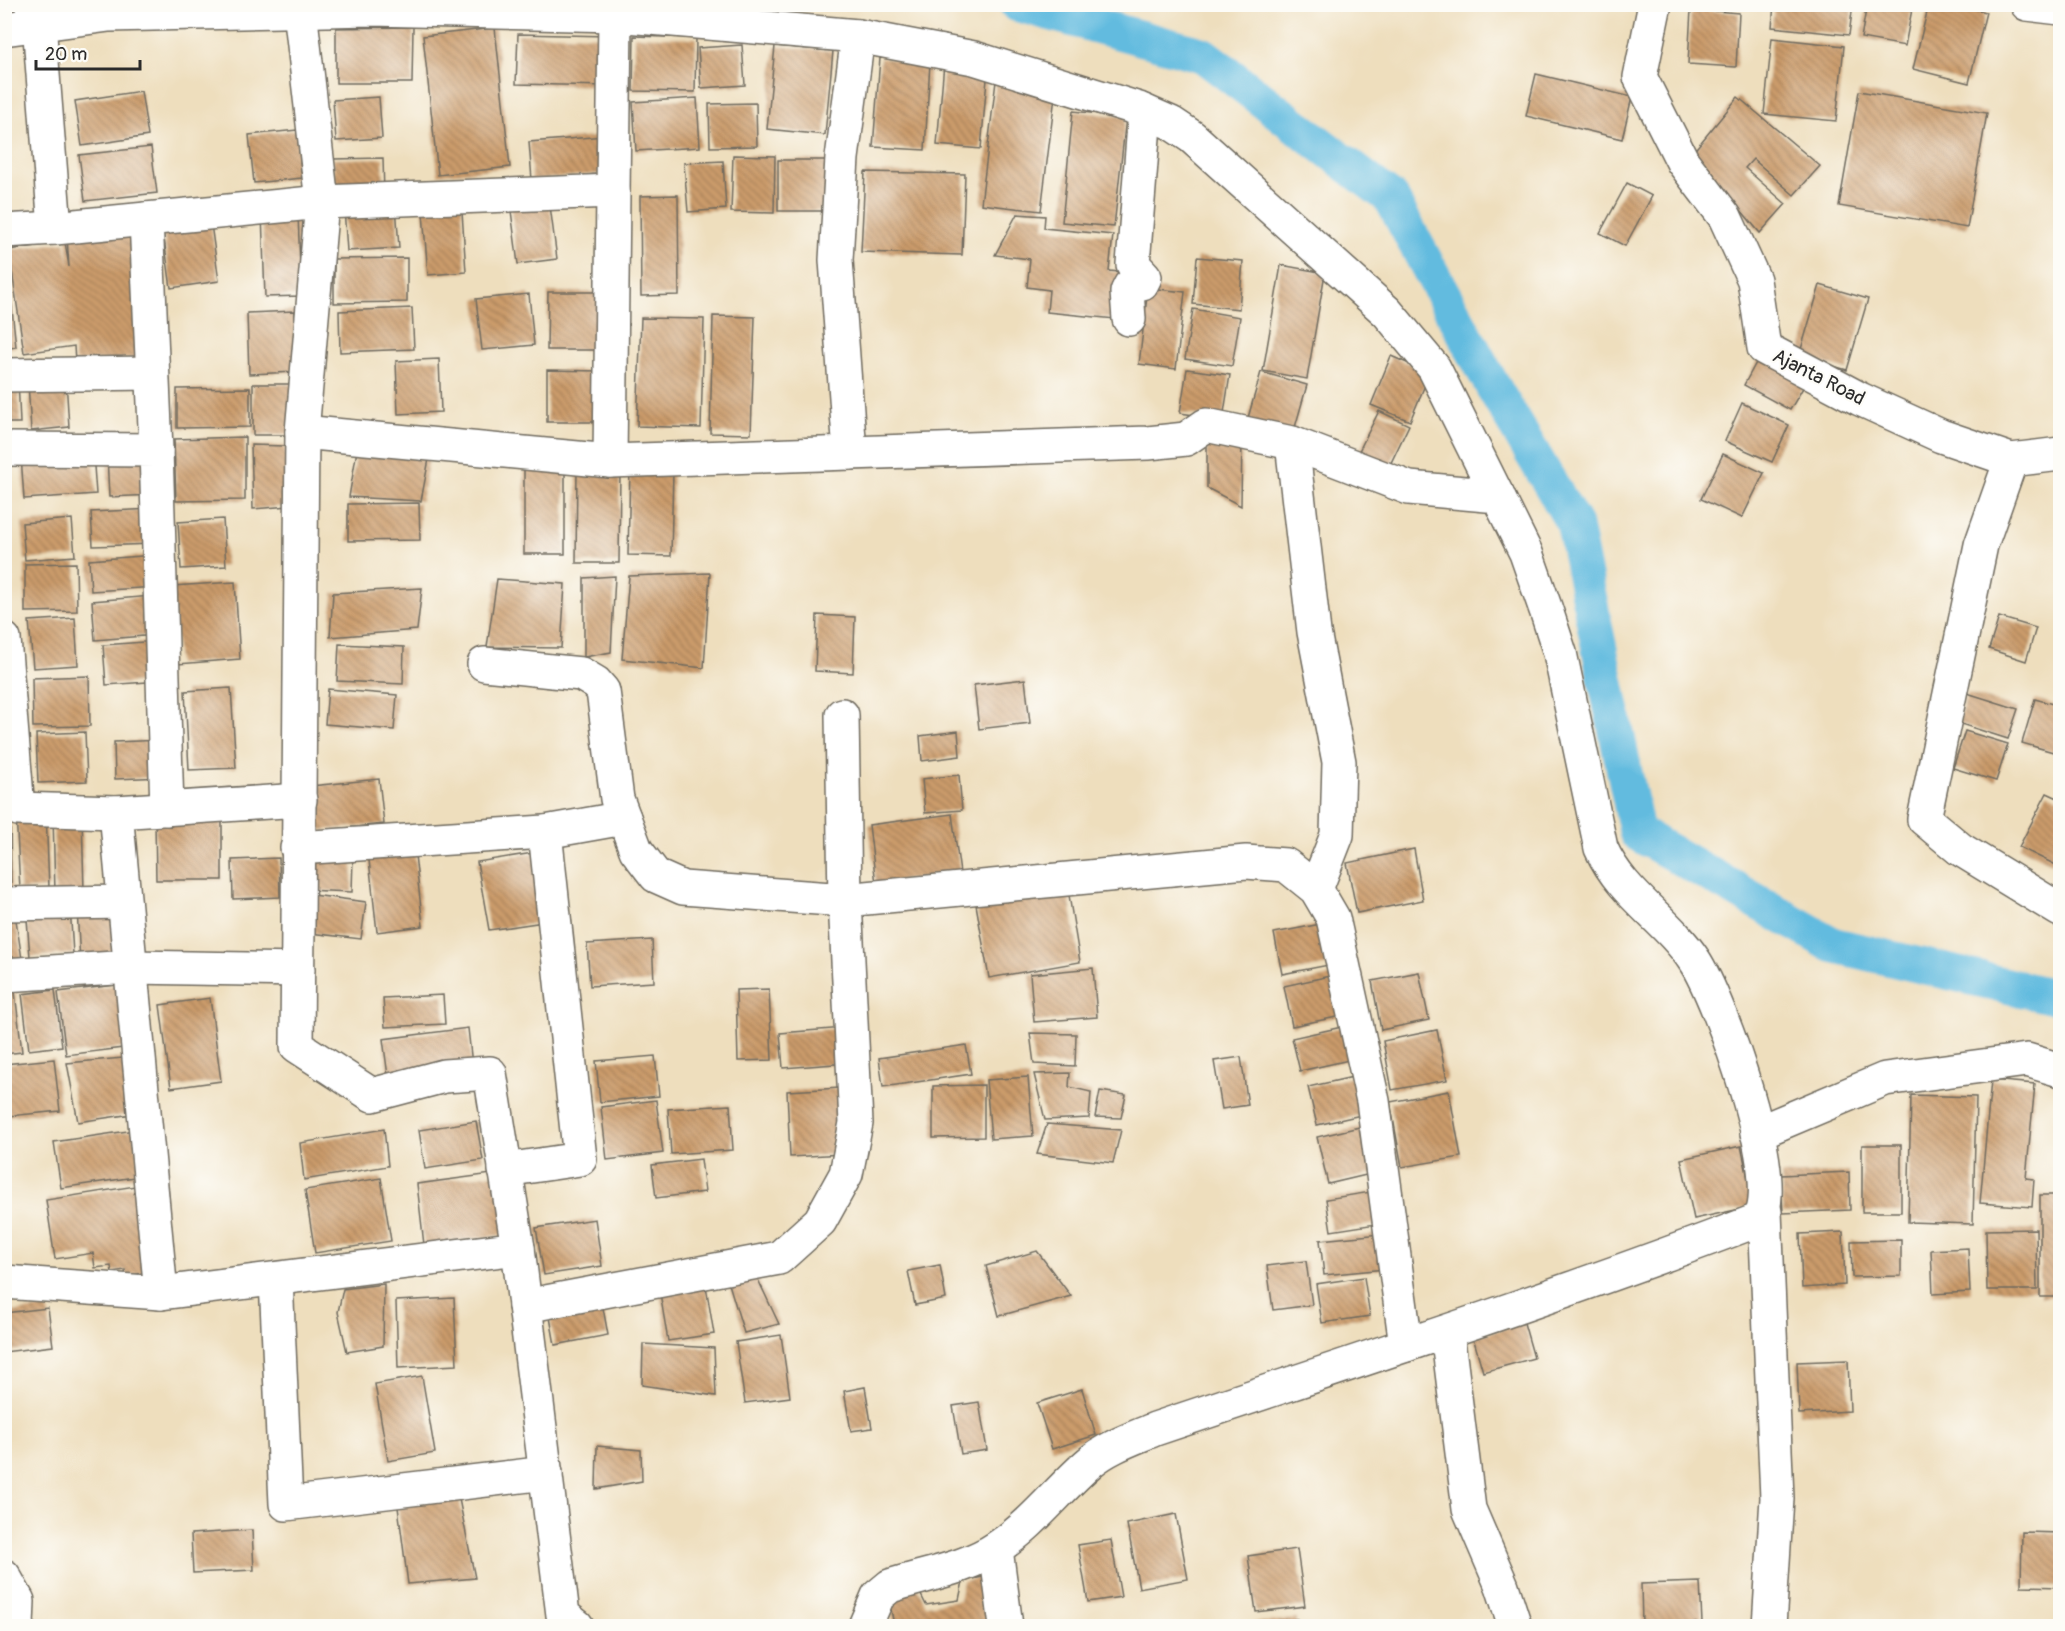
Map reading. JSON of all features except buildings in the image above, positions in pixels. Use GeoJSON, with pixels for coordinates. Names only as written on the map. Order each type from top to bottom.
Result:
{"type":"FeatureCollection","features":[{"type":"Feature","properties":{"kind":"street","name":"Ajanta Road"},"geometry":{"type":"LineString","coordinates":[[1655,4],[1640,77],[1683,162],[1725,217],[1754,280],[1764,348],[1860,399],[1941,436],[2011,460],[2061,454]]}},
{"type":"Feature","properties":{"kind":"street"},"geometry":{"type":"LineString","coordinates":[[2027,4],[2061,8]]}},
{"type":"Feature","properties":{"kind":"street"},"geometry":{"type":"LineString","coordinates":[[300,10],[322,202],[302,432],[297,1046],[372,1095],[444,1076],[490,1073],[518,1248],[563,1615],[577,1626]]}},
{"type":"Feature","properties":{"kind":"street"},"geometry":{"type":"LineString","coordinates":[[4,29],[35,14],[109,15],[300,10],[615,15],[858,36],[974,58],[1145,112],[1171,123],[1192,137],[1387,312],[1434,368],[1526,554],[1560,653],[1601,848],[1608,864],[1622,883],[1679,939],[1696,962],[1717,1005],[1740,1070],[1757,1133],[1766,1179],[1765,1212],[1777,1498],[1769,1626]]}},
{"type":"Feature","properties":{"kind":"street"},"geometry":{"type":"LineString","coordinates":[[35,14],[54,228]]}},
{"type":"Feature","properties":{"kind":"street"},"geometry":{"type":"LineString","coordinates":[[610,461],[615,15]]}},
{"type":"Feature","properties":{"kind":"street"},"geometry":{"type":"LineString","coordinates":[[850,453],[836,260],[842,158],[858,36]]}},
{"type":"Feature","properties":{"kind":"street"},"geometry":{"type":"LineString","coordinates":[[1129,319],[1127,292],[1130,286],[1142,283],[1145,277],[1133,264],[1145,112]]}},
{"type":"Feature","properties":{"kind":"street"},"geometry":{"type":"LineString","coordinates":[[4,231],[322,202],[613,191]]}},
{"type":"Feature","properties":{"kind":"street"},"geometry":{"type":"LineString","coordinates":[[146,219],[167,809]]}},
{"type":"Feature","properties":{"kind":"street"},"geometry":{"type":"LineString","coordinates":[[4,375],[152,373]]}},
{"type":"Feature","properties":{"kind":"street"},"geometry":{"type":"LineString","coordinates":[[302,432],[610,461],[1148,442],[1186,439],[1206,425],[1292,443],[1409,488],[1498,496]]}},
{"type":"Feature","properties":{"kind":"street"},"geometry":{"type":"LineString","coordinates":[[1292,443],[1314,632],[1339,762],[1337,835],[1316,890]]}},
{"type":"Feature","properties":{"kind":"street"},"geometry":{"type":"LineString","coordinates":[[4,449],[156,450]]}},
{"type":"Feature","properties":{"kind":"street"},"geometry":{"type":"LineString","coordinates":[[2011,460],[1981,545],[1924,819],[1960,849],[2061,910]]}},
{"type":"Feature","properties":{"kind":"street"},"geometry":{"type":"LineString","coordinates":[[4,639],[7,703],[18,809],[116,812],[300,800]]}},
{"type":"Feature","properties":{"kind":"street"},"geometry":{"type":"LineString","coordinates":[[484,664],[581,674],[596,683],[603,691],[617,799],[636,850],[656,876],[683,888],[845,900],[1246,862],[1287,865],[1316,890],[1333,918],[1367,1068],[1379,1136],[1406,1345]]}},
{"type":"Feature","properties":{"kind":"street"},"geometry":{"type":"LineString","coordinates":[[525,1306],[779,1258],[819,1221],[846,1174],[856,1122],[845,900],[842,715]]}},
{"type":"Feature","properties":{"kind":"street"},"geometry":{"type":"LineString","coordinates":[[116,812],[161,1293]]}},
{"type":"Feature","properties":{"kind":"street"},"geometry":{"type":"LineString","coordinates":[[297,848],[545,832],[624,818]]}},
{"type":"Feature","properties":{"kind":"street"},"geometry":{"type":"LineString","coordinates":[[505,1170],[580,1159],[545,832]]}},
{"type":"Feature","properties":{"kind":"street"},"geometry":{"type":"LineString","coordinates":[[4,904],[124,902]]}},
{"type":"Feature","properties":{"kind":"street"},"geometry":{"type":"LineString","coordinates":[[4,975],[130,967],[298,970]]}},
{"type":"Feature","properties":{"kind":"street"},"geometry":{"type":"LineString","coordinates":[[1757,1133],[1885,1079],[2027,1060],[2061,1070]]}},
{"type":"Feature","properties":{"kind":"street"},"geometry":{"type":"LineString","coordinates":[[865,1626],[878,1596],[890,1586],[979,1558],[996,1549],[1013,1537],[1091,1461],[1126,1442],[1155,1429],[1447,1332],[1698,1243],[1758,1220],[1765,1212]]}},
{"type":"Feature","properties":{"kind":"street"},"geometry":{"type":"LineString","coordinates":[[4,1282],[161,1293],[518,1248]]}},
{"type":"Feature","properties":{"kind":"street"},"geometry":{"type":"LineString","coordinates":[[276,1279],[286,1504],[546,1473]]}},
{"type":"Feature","properties":{"kind":"street"},"geometry":{"type":"LineString","coordinates":[[1447,1332],[1468,1509],[1502,1587],[1515,1626]]}},
{"type":"Feature","properties":{"kind":"street"},"geometry":{"type":"LineString","coordinates":[[996,1549],[1006,1626]]}},
{"type":"Feature","properties":{"kind":"street"},"geometry":{"type":"LineString","coordinates":[[4,1576],[18,1601],[17,1626]]}},
{"type":"Feature","properties":{"kind":"waterway"},"geometry":{"type":"LineString","coordinates":[[1017,4],[1203,55],[1391,198],[1492,385],[1574,524],[1637,833],[1833,945],[2060,998]]}}]}
